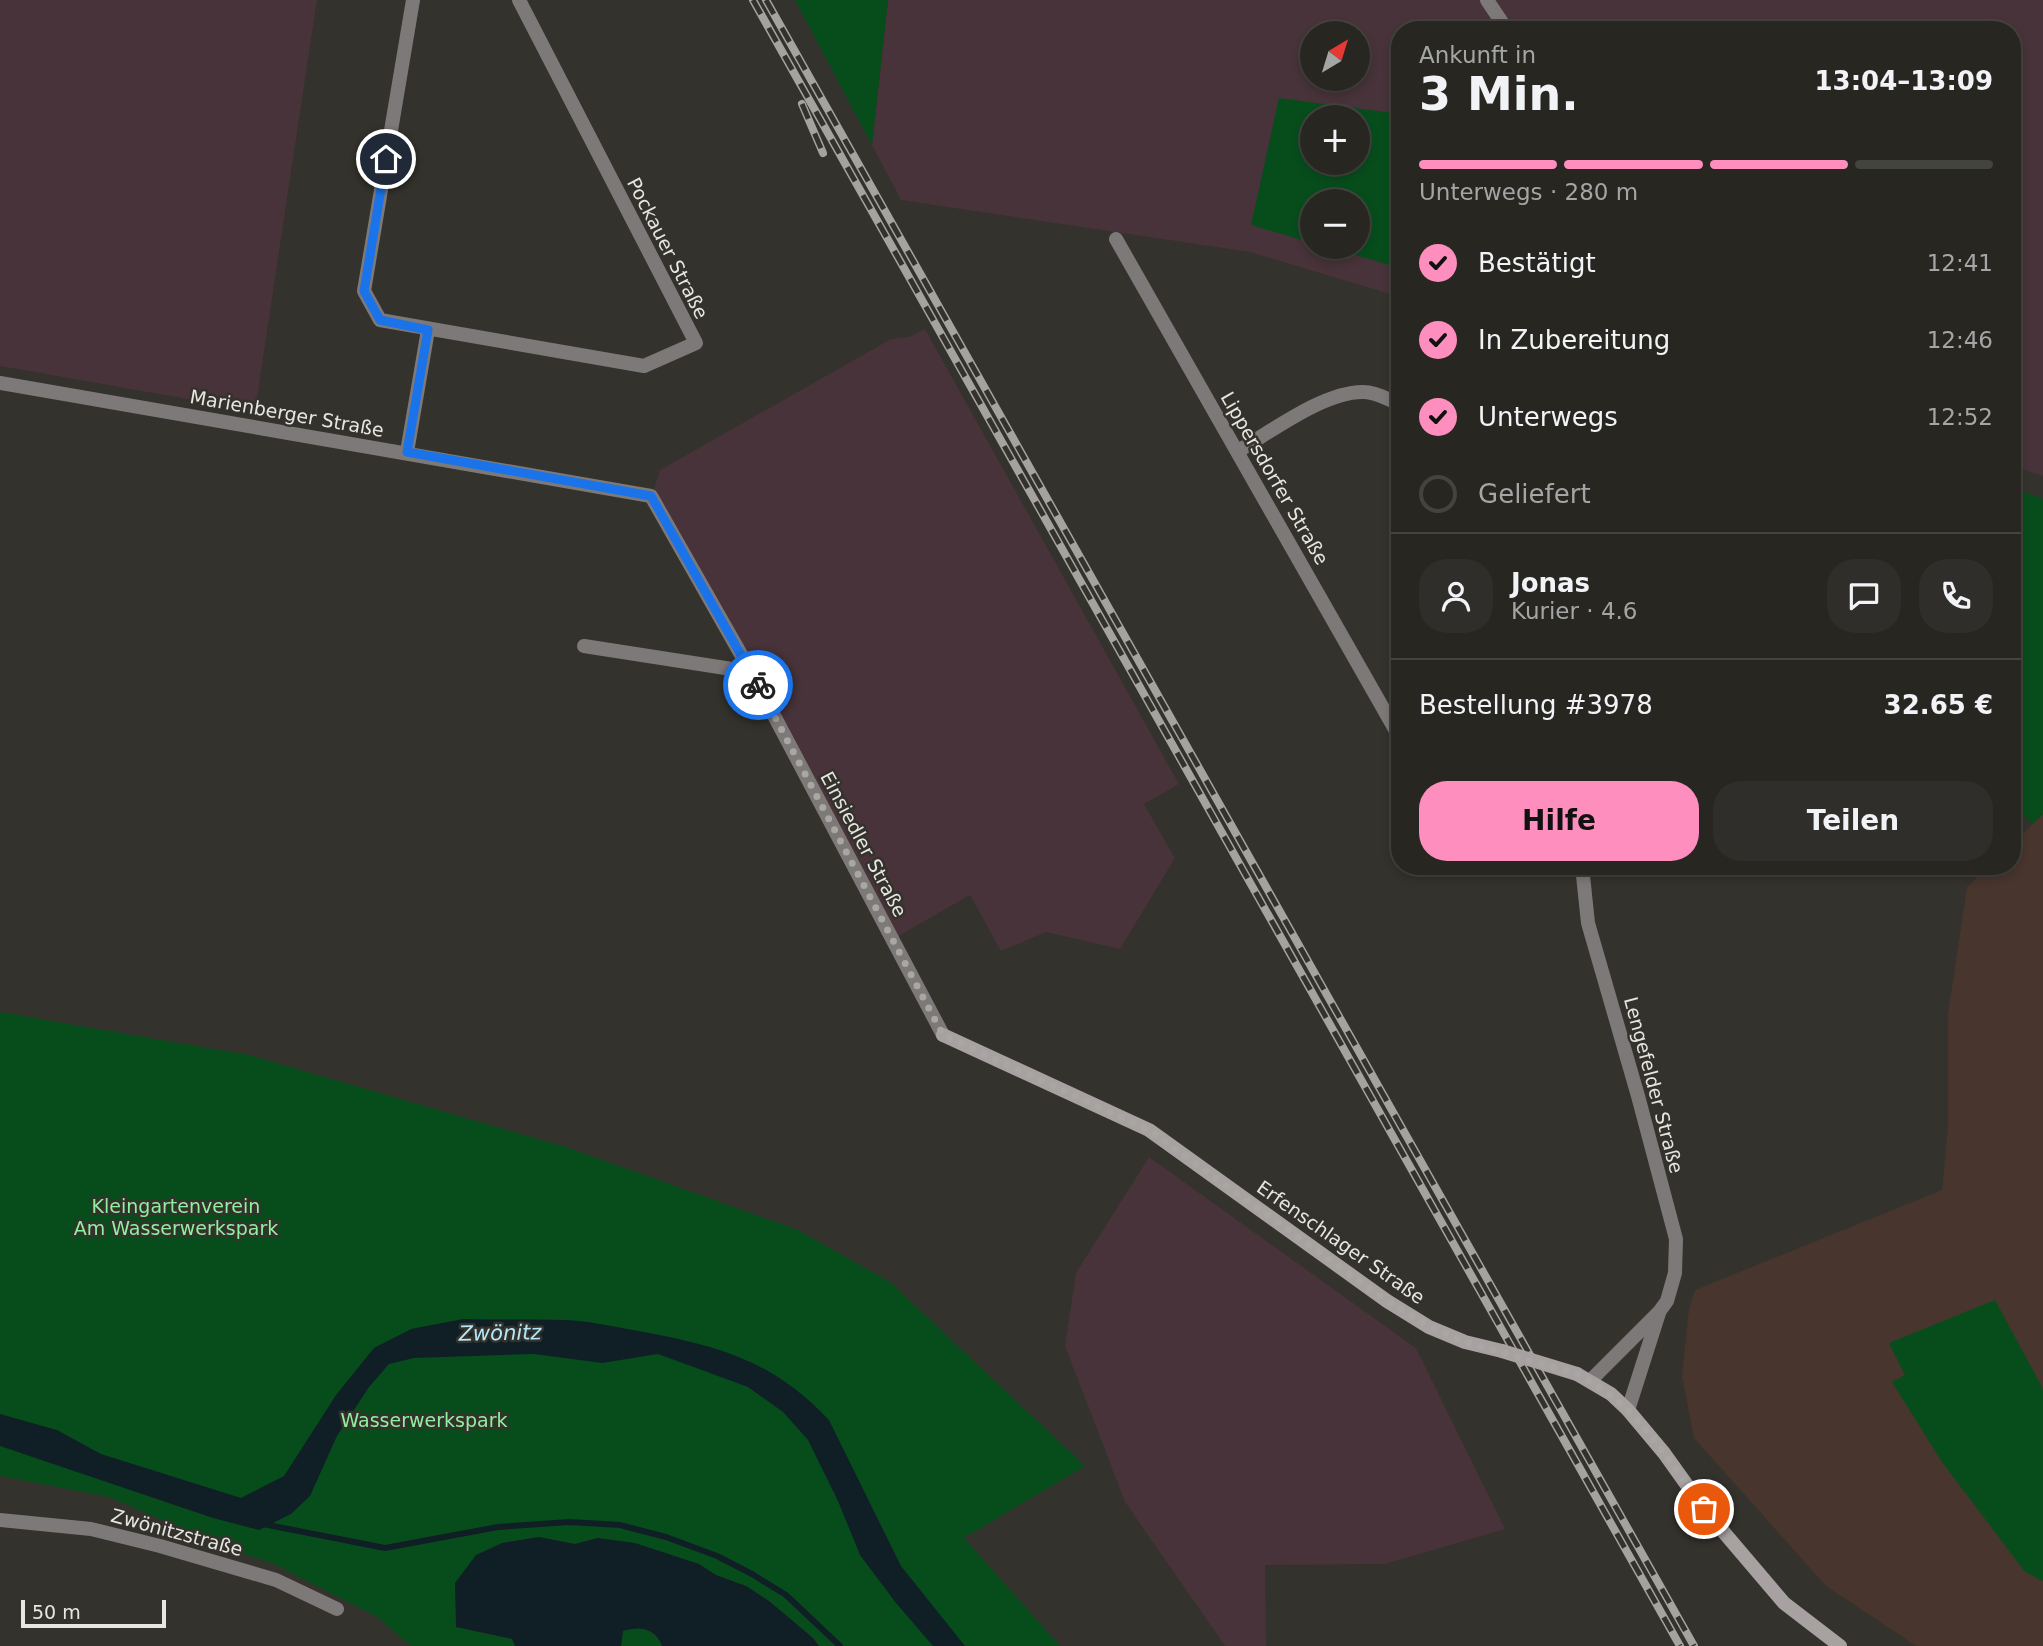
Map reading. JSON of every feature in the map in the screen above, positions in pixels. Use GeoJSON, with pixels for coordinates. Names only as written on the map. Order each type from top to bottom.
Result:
{"type":"FeatureCollection","features":[{"type":"Feature","properties":{"kind":"main road","name":"Erfenschlager Straße"},"geometry":{"type":"LineString","coordinates":[[943,1035],[1149,1130],[1387,1301],[1429,1326],[1465,1342],[1591,1380],[1628,1410],[1664,1453],[1704,1509],[1784,1603],[1840,1646]]}},
{"type":"Feature","properties":{"kind":"street","name":"Pockauer Straße"},"geometry":{"type":"LineString","coordinates":[[413,0],[364,291],[380,320],[644,366],[696,344],[519,0]]}},
{"type":"Feature","properties":{"kind":"street"},"geometry":{"type":"LineString","coordinates":[[1487,0],[1501,21]]}},
{"type":"Feature","properties":{"kind":"street","name":"Lippersdorfer Straße"},"geometry":{"type":"LineString","coordinates":[[1116,239],[1391,722]]}},
{"type":"Feature","properties":{"kind":"street"},"geometry":{"type":"LineString","coordinates":[[407,452],[428,330]]}},
{"type":"Feature","properties":{"kind":"street","name":"Marienberger Straße"},"geometry":{"type":"LineString","coordinates":[[0,383],[651,496]]}},
{"type":"Feature","properties":{"kind":"street"},"geometry":{"type":"LineString","coordinates":[[1238,451],[1321,402],[1345,393],[1368,392],[1391,401]]}},
{"type":"Feature","properties":{"kind":"street","name":"Einsiedler Straße"},"geometry":{"type":"LineString","coordinates":[[651,496],[751,672],[943,1035]]}},
{"type":"Feature","properties":{"kind":"street"},"geometry":{"type":"LineString","coordinates":[[584,646],[751,672]]}},
{"type":"Feature","properties":{"kind":"street","name":"Lengefelder Straße"},"geometry":{"type":"LineString","coordinates":[[1583,875],[1588,923],[1676,1239],[1675,1273],[1667,1301],[1660,1312],[1591,1380]]}},
{"type":"Feature","properties":{"kind":"street","name":"Lengefelder Straße"},"geometry":{"type":"LineString","coordinates":[[1628,1410],[1660,1312]]}},
{"type":"Feature","properties":{"kind":"street","name":"Zwönitzstraße"},"geometry":{"type":"LineString","coordinates":[[0,1520],[91,1529],[160,1546],[276,1580],[337,1609]]}},
{"type":"Feature","properties":{"kind":"shaded area"},"geometry":{"type":"Polygon","coordinates":[[[0,0],[317,0],[255,411],[0,366],[0,0]]]}},
{"type":"Feature","properties":{"kind":"shaded area"},"geometry":{"type":"Polygon","coordinates":[[[888,0],[2043,0],[2043,476],[2021,469],[2021,21],[1391,21],[1391,294],[1250,252],[901,200],[872,145],[888,0]]]}},
{"type":"Feature","properties":{"kind":"shaded area"},"geometry":{"type":"Polygon","coordinates":[[[925,329],[1179,784],[1144,804],[1175,858],[1120,949],[1046,932],[1001,951],[970,895],[895,938],[652,495],[660,470],[891,339],[909,337],[925,329]]]}},
{"type":"Feature","properties":{"kind":"shaded area"},"geometry":{"type":"Polygon","coordinates":[[[2043,814],[2043,1646],[1916,1646],[1826,1586],[1694,1438],[1682,1376],[1689,1308],[1695,1290],[1942,1190],[1948,1127],[1948,1014],[1967,887],[1980,875],[2021,875],[2021,835],[2043,814]]]}},
{"type":"Feature","properties":{"kind":"shaded area"},"geometry":{"type":"Polygon","coordinates":[[[1149,1157],[1416,1348],[1505,1529],[1385,1564],[1265,1565],[1266,1646],[1225,1646],[1125,1502],[1065,1346],[1076,1273],[1149,1157]]]}},
{"type":"Feature","properties":{"kind":"green space"},"geometry":{"type":"Polygon","coordinates":[[[795,0],[888,0],[872,145],[795,0]]]}},
{"type":"Feature","properties":{"kind":"green space"},"geometry":{"type":"Polygon","coordinates":[[[1279,98],[1332,105],[1300,105],[1300,175],[1370,175],[1370,110],[1391,113],[1391,265],[1369,259],[1370,189],[1300,189],[1300,239],[1251,225],[1279,98]]]}},
{"type":"Feature","properties":{"kind":"green space"},"geometry":{"type":"Polygon","coordinates":[[[2021,491],[2043,499],[2043,814],[2032,824],[2021,812],[2021,491]]]}},
{"type":"Feature","properties":{"kind":"green space"},"geometry":{"type":"Polygon","coordinates":[[[0,1012],[249,1055],[566,1147],[798,1230],[890,1282],[1085,1466],[964,1538],[1060,1646],[819,1646],[769,1601],[746,1586],[716,1575],[699,1564],[598,1538],[575,1544],[539,1537],[502,1543],[472,1631],[512,1639],[515,1646],[411,1646],[377,1617],[274,1564],[226,1548],[109,1497],[0,1476],[0,1012]]]}},
{"type":"Feature","properties":{"kind":"green space"},"geometry":{"type":"Polygon","coordinates":[[[1995,1300],[2043,1389],[2043,1581],[2025,1572],[1942,1462],[1892,1382],[1905,1375],[1889,1343],[1995,1300]]]}},
{"type":"Feature","properties":{"kind":"green space"},"geometry":{"type":"Polygon","coordinates":[[[639,1626],[653,1633],[662,1646],[621,1646],[623,1630],[639,1626]]]}},
{"type":"Feature","properties":{"kind":"water","name":"Zwönitz"},"geometry":{"type":"Polygon","coordinates":[[[463,1319],[574,1321],[668,1337],[743,1359],[787,1383],[829,1420],[901,1566],[965,1646],[933,1646],[896,1603],[860,1555],[838,1501],[808,1440],[783,1412],[748,1387],[658,1354],[602,1363],[534,1354],[414,1358],[389,1364],[369,1387],[337,1436],[310,1496],[291,1514],[259,1530],[213,1518],[0,1446],[0,1414],[57,1430],[101,1454],[241,1498],[284,1476],[336,1395],[374,1348],[411,1329],[463,1319]]]}},
{"type":"Feature","properties":{"kind":"water"},"geometry":{"type":"Polygon","coordinates":[[[539,1537],[575,1544],[598,1538],[635,1543],[699,1564],[716,1575],[746,1586],[769,1601],[819,1646],[662,1646],[651,1632],[635,1629],[623,1631],[621,1646],[515,1646],[512,1639],[456,1627],[455,1583],[476,1555],[502,1543],[539,1537]]]}},
{"type":"Feature","properties":{"kind":"waterway"},"geometry":{"type":"LineString","coordinates":[[263,1524],[385,1548],[498,1527],[569,1522],[620,1525],[666,1537],[717,1556],[752,1574],[786,1595],[840,1646]]}},
{"type":"Feature","properties":{"kind":"railway"},"geometry":{"type":"LineString","coordinates":[[753,0],[1680,1646]]}},
{"type":"Feature","properties":{"kind":"railway"},"geometry":{"type":"LineString","coordinates":[[766,0],[1694,1646]]}},
{"type":"Feature","properties":{"kind":"railway"},"geometry":{"type":"LineString","coordinates":[[802,104],[823,153]]}},
{"type":"Feature","properties":{"kind":"way so far"},"geometry":{"type":"LineString","coordinates":[[758,685],[943,1035],[1149,1130],[1387,1301],[1429,1326],[1465,1342],[1591,1380],[1628,1410],[1664,1453],[1704,1509]]}},
{"type":"Feature","properties":{"kind":"route"},"geometry":{"type":"LineString","coordinates":[[386,159],[364,291],[380,320],[428,330],[407,452],[651,496],[758,685]]}},
{"type":"Feature","properties":{"kind":"park label","name":"Kleingartenverein Am Wasserwerkspark"},"geometry":{"type":"Point","coordinates":[176,1217]}},
{"type":"Feature","properties":{"kind":"park label","name":"Wasserwerkspark"},"geometry":{"type":"Point","coordinates":[424,1420]}}]}
